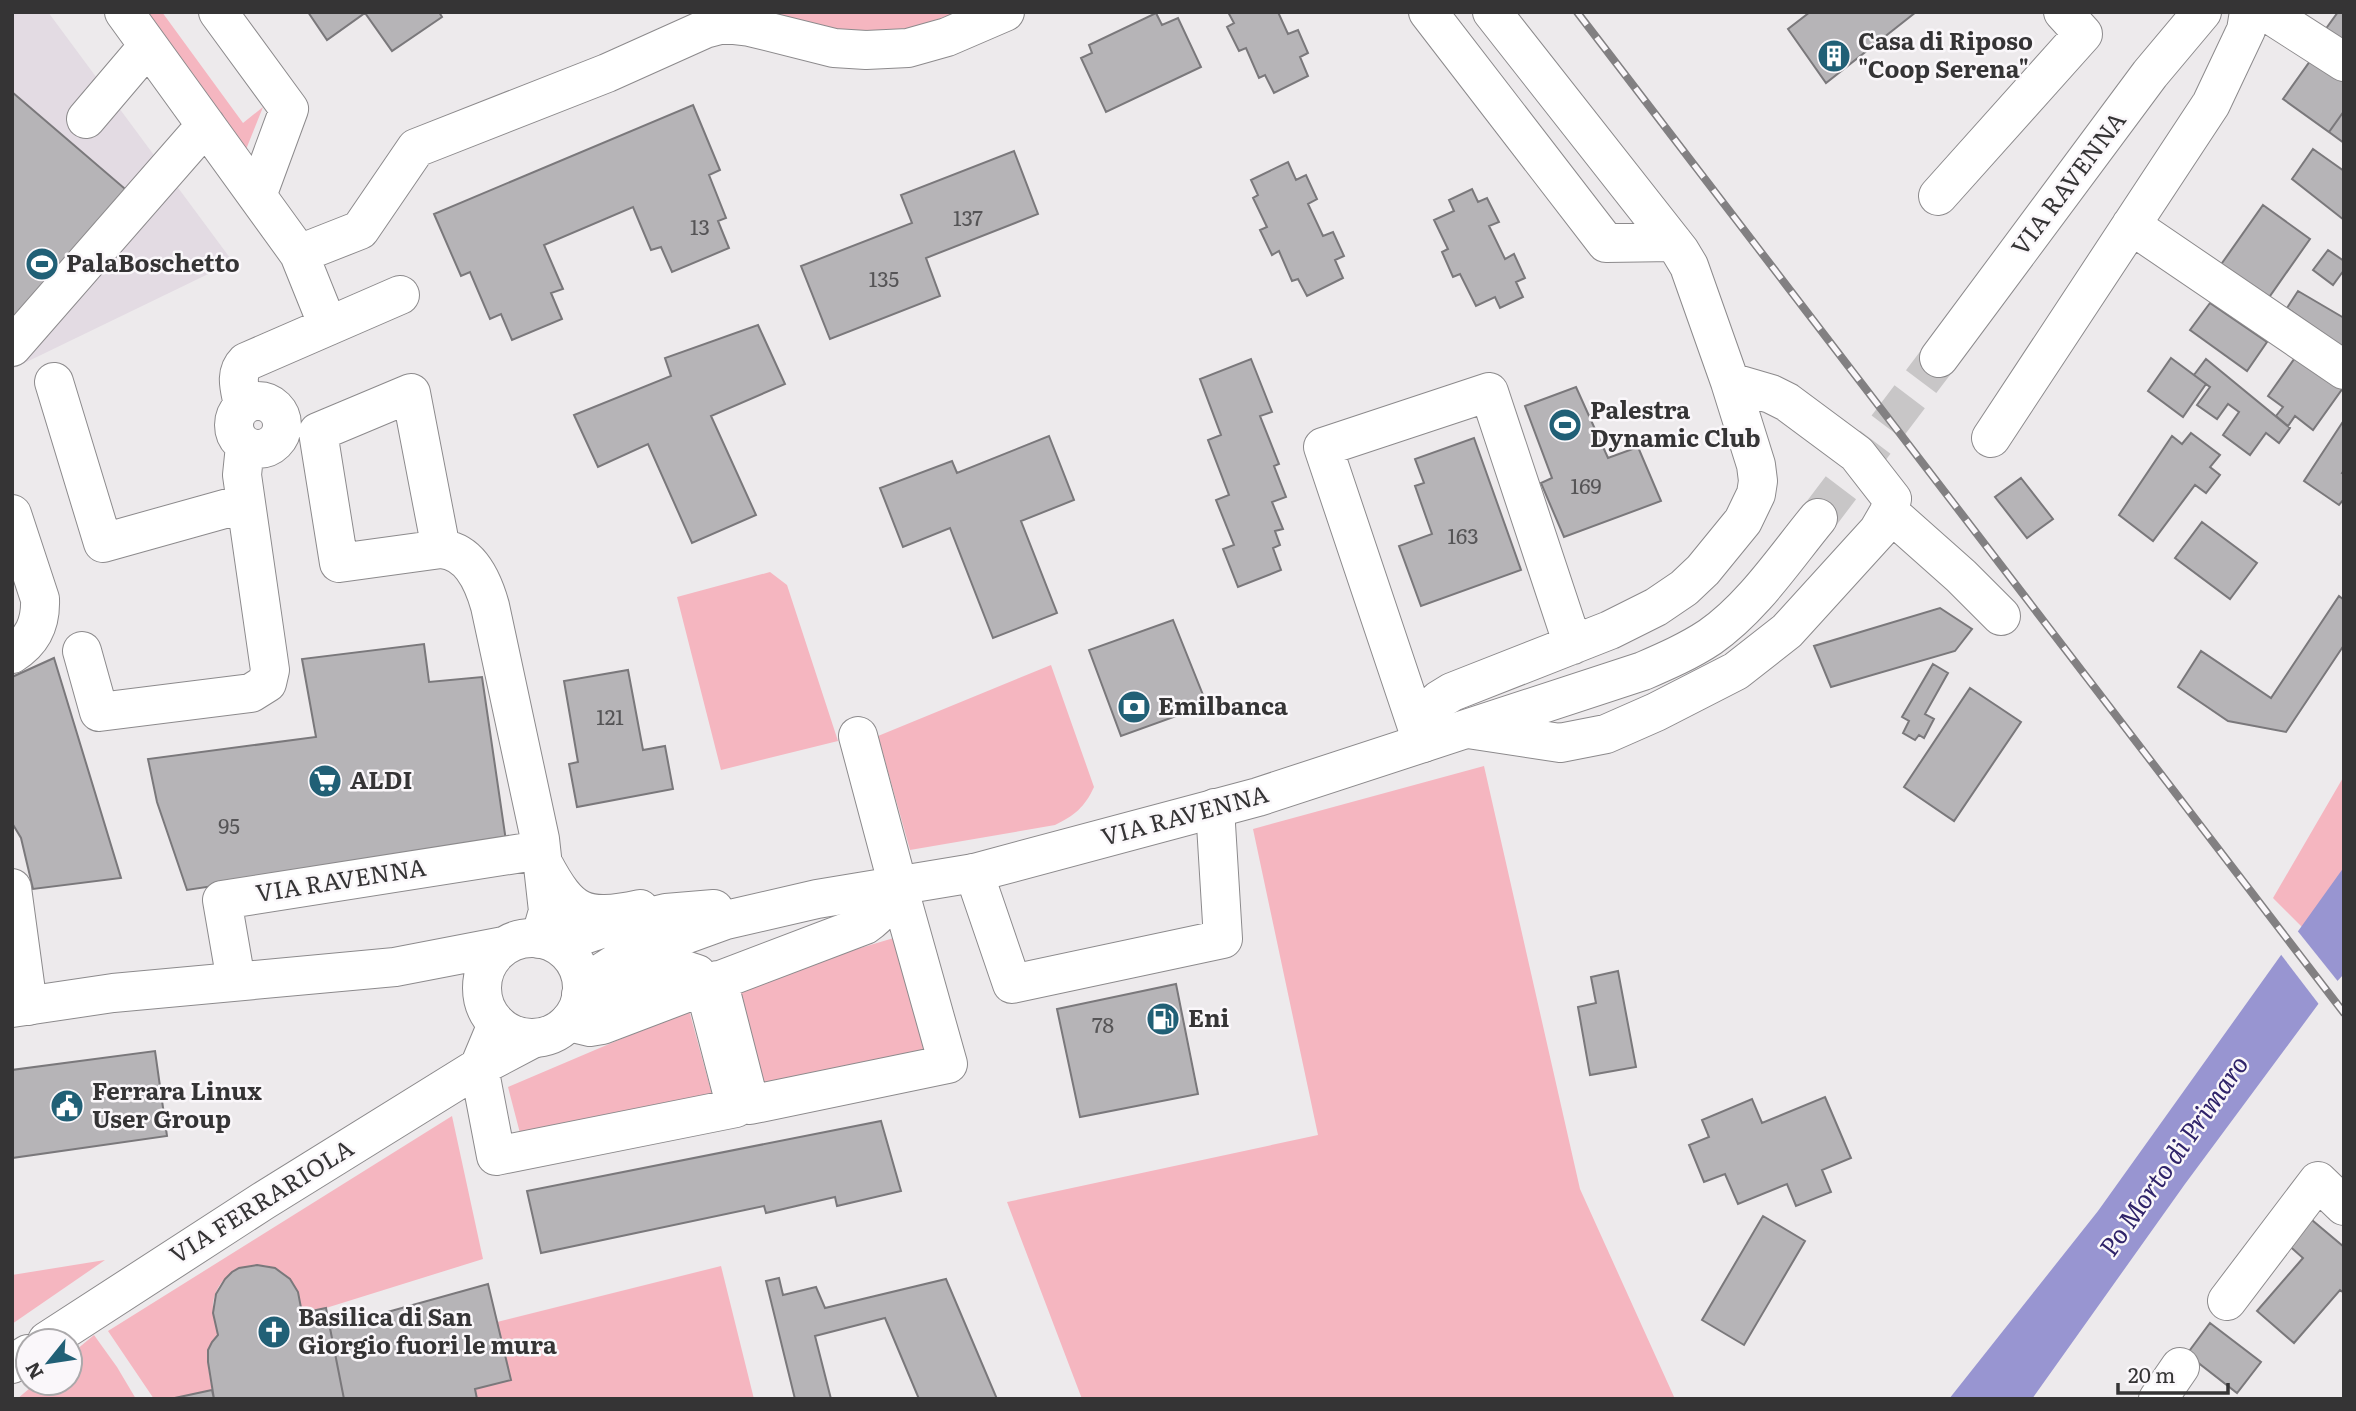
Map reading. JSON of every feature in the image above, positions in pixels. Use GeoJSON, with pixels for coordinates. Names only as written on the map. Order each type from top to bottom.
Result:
{"type":"FeatureCollection","features":[{"type":"Feature","properties":{"kind":"street"},"geometry":{"type":"LineString","coordinates":[[124,12],[299,254],[328,326]]}},
{"type":"Feature","properties":{"kind":"street"},"geometry":{"type":"LineString","coordinates":[[218,12],[289,109],[257,196]]}},
{"type":"Feature","properties":{"kind":"street"},"geometry":{"type":"LineString","coordinates":[[299,254],[360,230],[416,148],[607,73],[705,29],[724,24],[750,27],[805,43],[834,48],[908,48],[947,37],[1005,12]]}},
{"type":"Feature","properties":{"kind":"street"},"geometry":{"type":"LineString","coordinates":[[1428,12],[1606,243],[1673,242]]}},
{"type":"Feature","properties":{"kind":"street"},"geometry":{"type":"LineString","coordinates":[[1420,736],[1419,718],[1452,692],[1610,630],[1656,607],[1684,588],[1703,570],[1743,521],[1756,494],[1758,481],[1750,443],[1689,266],[1492,12]]}},
{"type":"Feature","properties":{"kind":"street"},"geometry":{"type":"LineString","coordinates":[[1938,196],[2083,34],[2063,12]]}},
{"type":"Feature","properties":{"kind":"street","name":"VIA RAVENNA"},"geometry":{"type":"LineString","coordinates":[[1939,358],[2150,74],[2202,12]]}},
{"type":"Feature","properties":{"kind":"street"},"geometry":{"type":"LineString","coordinates":[[1991,438],[2211,104],[2246,30],[2249,12]]}},
{"type":"Feature","properties":{"kind":"street"},"geometry":{"type":"LineString","coordinates":[[2266,12],[2344,62]]}},
{"type":"Feature","properties":{"kind":"street"},"geometry":{"type":"LineString","coordinates":[[86,119],[148,46]]}},
{"type":"Feature","properties":{"kind":"street"},"geometry":{"type":"LineString","coordinates":[[12,347],[206,125]]}},
{"type":"Feature","properties":{"kind":"street"},"geometry":{"type":"LineString","coordinates":[[1553,174],[1595,143]]}},
{"type":"Feature","properties":{"kind":"street"},"geometry":{"type":"LineString","coordinates":[[2131,225],[2344,370]]}},
{"type":"Feature","properties":{"kind":"street"},"geometry":{"type":"LineString","coordinates":[[82,651],[99,712],[251,693],[267,683],[270,670],[242,475],[245,446],[239,441],[233,426],[243,405],[239,369],[246,362],[400,295]]}},
{"type":"Feature","properties":{"kind":"street"},"geometry":{"type":"LineString","coordinates":[[1730,382],[1771,394],[1787,402],[1857,454],[1887,500],[2001,617]]}},
{"type":"Feature","properties":{"kind":"street"},"geometry":{"type":"LineString","coordinates":[[54,383],[103,543],[246,503]]}},
{"type":"Feature","properties":{"kind":"street"},"geometry":{"type":"LineString","coordinates":[[1420,736],[1323,447],[1489,392],[1573,645]]}},
{"type":"Feature","properties":{"kind":"street"},"geometry":{"type":"LineString","coordinates":[[411,393],[440,549],[339,563],[318,432],[411,393]]}},
{"type":"Feature","properties":{"kind":"street","name":"VIA RAVENNA"},"geometry":{"type":"LineString","coordinates":[[1468,729],[1560,743],[1606,734],[1736,671],[1787,631],[1878,531],[1887,500]]}},
{"type":"Feature","properties":{"kind":"street"},"geometry":{"type":"LineString","coordinates":[[12,514],[40,599],[40,612],[37,628],[28,642],[12,654]]}},
{"type":"Feature","properties":{"kind":"street","name":"VIA RAVENNA"},"geometry":{"type":"LineString","coordinates":[[534,1038],[547,1036],[577,1000],[615,964],[683,934],[726,920],[817,899],[974,873],[1258,797],[1420,736],[1468,729],[1643,671],[1711,636],[1743,609],[1818,517]]}},
{"type":"Feature","properties":{"kind":"street","name":"VIA RAVENNA"},"geometry":{"type":"LineString","coordinates":[[440,549],[450,549],[466,559],[478,574],[487,593],[542,856],[548,911],[521,951],[482,983],[484,1001],[497,1024]]}},
{"type":"Feature","properties":{"kind":"street"},"geometry":{"type":"LineString","coordinates":[[711,983],[750,1105],[948,1064],[895,886],[858,736]]}},
{"type":"Feature","properties":{"kind":"street"},"geometry":{"type":"LineString","coordinates":[[974,873],[1012,984],[1223,939],[1215,808]]}},
{"type":"Feature","properties":{"kind":"street","name":"VIA RAVENNA"},"geometry":{"type":"LineString","coordinates":[[542,856],[564,896],[589,914],[618,913],[709,899],[738,907]]}},
{"type":"Feature","properties":{"kind":"street","name":"VIA RAVENNA"},"geometry":{"type":"LineString","coordinates":[[236,981],[222,900],[542,856]]}},
{"type":"Feature","properties":{"kind":"street"},"geometry":{"type":"LineString","coordinates":[[521,951],[573,960],[579,972],[577,1000],[590,1027],[602,1025],[865,926],[886,907],[895,886]]}},
{"type":"Feature","properties":{"kind":"street"},"geometry":{"type":"LineString","coordinates":[[12,888],[20,1007]]}},
{"type":"Feature","properties":{"kind":"street","name":"VIA RAVENNA"},"geometry":{"type":"LineString","coordinates":[[20,1007],[114,993],[395,967],[521,951],[607,926],[666,913],[817,899]]}},
{"type":"Feature","properties":{"kind":"street"},"geometry":{"type":"LineString","coordinates":[[534,1038],[520,1037],[497,1024],[479,1066],[496,1156],[736,1108],[711,983]]}},
{"type":"Feature","properties":{"kind":"street","name":"VIA FERRARIOLA"},"geometry":{"type":"LineString","coordinates":[[68,1327],[242,1214],[479,1066],[534,1038]]}},
{"type":"Feature","properties":{"kind":"street"},"geometry":{"type":"LineString","coordinates":[[2227,1301],[2318,1181],[2344,1206]]}},
{"type":"Feature","properties":{"kind":"street"},"geometry":{"type":"LineString","coordinates":[[2158,1399],[2180,1367]]}},
{"type":"Feature","properties":{"kind":"shaded area"},"geometry":{"type":"Polygon","coordinates":[[[12,12],[48,12],[233,262],[12,369],[12,12]]]}},
{"type":"Feature","properties":{"kind":"shaded area"},"geometry":{"type":"Polygon","coordinates":[[[143,12],[162,12],[243,123],[263,107],[245,152],[143,12]]]}},
{"type":"Feature","properties":{"kind":"shaded area"},"geometry":{"type":"Polygon","coordinates":[[[741,12],[958,12],[912,28],[837,33],[741,12]]]}},
{"type":"Feature","properties":{"kind":"shaded area"},"geometry":{"type":"Polygon","coordinates":[[[770,572],[787,585],[838,741],[721,770],[677,597],[770,572]]]}},
{"type":"Feature","properties":{"kind":"shaded area"},"geometry":{"type":"Polygon","coordinates":[[[1051,665],[1094,787],[1087,800],[1073,814],[1055,825],[910,850],[878,736],[1051,665]]]}},
{"type":"Feature","properties":{"kind":"shaded area"},"geometry":{"type":"Polygon","coordinates":[[[1484,766],[1580,1189],[1675,1399],[1082,1399],[1007,1202],[1318,1135],[1253,829],[1484,766]]]}},
{"type":"Feature","properties":{"kind":"shaded area"},"geometry":{"type":"Polygon","coordinates":[[[2344,776],[2344,969],[2273,898],[2344,776]]]}},
{"type":"Feature","properties":{"kind":"shaded area"},"geometry":{"type":"Polygon","coordinates":[[[897,937],[930,1054],[753,1090],[727,988],[897,937]]]}},
{"type":"Feature","properties":{"kind":"shaded area"},"geometry":{"type":"Polygon","coordinates":[[[689,1010],[713,1098],[521,1137],[508,1087],[689,1010]]]}},
{"type":"Feature","properties":{"kind":"shaded area"},"geometry":{"type":"Polygon","coordinates":[[[452,1116],[483,1259],[302,1313],[297,1290],[279,1270],[267,1266],[244,1267],[223,1280],[213,1303],[218,1335],[208,1354],[212,1390],[170,1399],[154,1399],[108,1331],[452,1116]]]}},
{"type":"Feature","properties":{"kind":"shaded area"},"geometry":{"type":"Polygon","coordinates":[[[105,1260],[12,1324],[12,1275],[105,1260]]]}},
{"type":"Feature","properties":{"kind":"shaded area"},"geometry":{"type":"Polygon","coordinates":[[[721,1266],[754,1399],[477,1399],[475,1389],[511,1379],[497,1322],[721,1266]]]}},
{"type":"Feature","properties":{"kind":"shaded area"},"geometry":{"type":"Polygon","coordinates":[[[94,1335],[136,1399],[17,1399],[84,1397],[84,1343],[94,1335]]]}},
{"type":"Feature","properties":{"kind":"water","name":"Po Morto di Primaro"},"geometry":{"type":"Polygon","coordinates":[[[2344,867],[2344,974],[2328,991],[2185,1184],[2032,1399],[1949,1399],[2098,1211],[2344,867]]]}},
{"type":"Feature","properties":{"kind":"pier"},"geometry":{"type":"Polygon","coordinates":[[[2296,929],[2340,984],[2321,1007],[2279,952],[2296,929]]]}},
{"type":"Feature","properties":{"kind":"building"},"geometry":{"type":"Polygon","coordinates":[[[308,12],[439,12],[442,17],[392,51],[365,13],[327,40],[308,12]]]}},
{"type":"Feature","properties":{"kind":"building"},"geometry":{"type":"Polygon","coordinates":[[[1228,12],[1278,12],[1288,34],[1298,30],[1308,53],[1300,57],[1308,76],[1274,93],[1265,75],[1259,78],[1246,48],[1239,51],[1227,27],[1234,23],[1228,12]]]}},
{"type":"Feature","properties":{"kind":"building","name":"Casa di Riposo \"Coop Serena\""},"geometry":{"type":"Polygon","coordinates":[[[1810,12],[1916,12],[1826,83],[1788,29],[1810,12]]]}},
{"type":"Feature","properties":{"kind":"building"},"geometry":{"type":"Polygon","coordinates":[[[2338,12],[2344,12],[2344,44],[2325,30],[2338,12]]]}},
{"type":"Feature","properties":{"kind":"building"},"geometry":{"type":"Polygon","coordinates":[[[1156,13],[1162,25],[1178,18],[1201,67],[1106,112],[1081,58],[1092,53],[1089,45],[1156,13]]]}},
{"type":"Feature","properties":{"kind":"building"},"geometry":{"type":"Polygon","coordinates":[[[2313,57],[2344,80],[2344,111],[2329,132],[2283,99],[2313,57]]]}},
{"type":"Feature","properties":{"kind":"building","name":"PalaBoschetto"},"geometry":{"type":"Polygon","coordinates":[[[12,92],[131,194],[12,334],[12,92]]]}},
{"type":"Feature","properties":{"kind":"building"},"geometry":{"type":"Polygon","coordinates":[[[693,105],[720,170],[709,175],[726,218],[718,221],[729,248],[672,272],[661,247],[651,250],[633,207],[544,245],[563,289],[551,293],[562,319],[512,340],[501,314],[490,319],[470,272],[461,276],[434,214],[693,105]]]}},
{"type":"Feature","properties":{"kind":"building"},"geometry":{"type":"Polygon","coordinates":[[[2344,111],[2344,143],[2329,132],[2344,111]]]}},
{"type":"Feature","properties":{"kind":"building"},"geometry":{"type":"Polygon","coordinates":[[[2313,149],[2344,171],[2344,220],[2292,179],[2313,149]]]}},
{"type":"Feature","properties":{"kind":"building"},"geometry":{"type":"Polygon","coordinates":[[[1014,151],[1038,214],[926,258],[940,296],[830,339],[801,266],[912,223],[901,195],[1014,151]]]}},
{"type":"Feature","properties":{"kind":"building"},"geometry":{"type":"Polygon","coordinates":[[[1288,162],[1296,180],[1306,175],[1317,199],[1308,204],[1323,236],[1333,232],[1344,256],[1335,260],[1343,278],[1307,296],[1298,279],[1292,281],[1279,251],[1272,255],[1260,230],[1267,227],[1253,198],[1258,195],[1251,180],[1288,162]]]}},
{"type":"Feature","properties":{"kind":"building"},"geometry":{"type":"Polygon","coordinates":[[[1472,189],[1478,202],[1487,198],[1499,222],[1489,226],[1505,259],[1514,254],[1525,278],[1516,282],[1523,297],[1500,308],[1495,297],[1476,306],[1460,274],[1453,277],[1442,252],[1448,249],[1434,220],[1454,211],[1449,200],[1472,189]]]}},
{"type":"Feature","properties":{"kind":"building"},"geometry":{"type":"Polygon","coordinates":[[[2263,205],[2310,239],[2263,306],[2215,273],[2263,205]]]}},
{"type":"Feature","properties":{"kind":"building"},"geometry":{"type":"Polygon","coordinates":[[[2328,250],[2344,261],[2344,270],[2333,285],[2313,270],[2328,250]]]}},
{"type":"Feature","properties":{"kind":"building"},"geometry":{"type":"Polygon","coordinates":[[[2298,291],[2344,318],[2344,349],[2287,308],[2298,291]]]}},
{"type":"Feature","properties":{"kind":"building"},"geometry":{"type":"Polygon","coordinates":[[[2210,303],[2267,342],[2247,371],[2190,330],[2210,303]]]}},
{"type":"Feature","properties":{"kind":"building"},"geometry":{"type":"Polygon","coordinates":[[[758,325],[785,384],[711,416],[756,515],[692,543],[648,444],[598,467],[574,415],[671,376],[665,358],[758,325]]]}},
{"type":"Feature","properties":{"kind":"building"},"geometry":{"type":"Polygon","coordinates":[[[2297,355],[2343,388],[2313,430],[2295,416],[2288,426],[2276,416],[2283,407],[2268,396],[2297,355]]]}},
{"type":"Feature","properties":{"kind":"building"},"geometry":{"type":"Polygon","coordinates":[[[2171,358],[2206,384],[2183,417],[2148,391],[2171,358]]]}},
{"type":"Feature","properties":{"kind":"building"},"geometry":{"type":"Polygon","coordinates":[[[1251,359],[1272,412],[1260,416],[1279,464],[1274,466],[1286,497],[1272,502],[1283,529],[1275,531],[1280,545],[1273,548],[1281,570],[1238,587],[1223,549],[1234,545],[1216,500],[1229,495],[1208,440],[1221,435],[1200,379],[1251,359]]]}},
{"type":"Feature","properties":{"kind":"building"},"geometry":{"type":"Polygon","coordinates":[[[2206,359],[2290,428],[2279,443],[2266,433],[2250,455],[2223,435],[2239,412],[2228,404],[2217,419],[2197,405],[2210,387],[2194,375],[2206,359]]]}},
{"type":"Feature","properties":{"kind":"building"},"geometry":{"type":"Polygon","coordinates":[[[1576,387],[1608,458],[1638,447],[1661,501],[1564,537],[1541,483],[1552,478],[1525,406],[1576,387]]]}},
{"type":"Feature","properties":{"kind":"building"},"geometry":{"type":"Polygon","coordinates":[[[2344,420],[2344,499],[2339,505],[2304,481],[2344,420]]]}},
{"type":"Feature","properties":{"kind":"building"},"geometry":{"type":"Polygon","coordinates":[[[2191,433],[2220,455],[2210,467],[2220,475],[2206,493],[2195,485],[2153,541],[2119,515],[2172,436],[2182,444],[2191,433]]]}},
{"type":"Feature","properties":{"kind":"building"},"geometry":{"type":"Polygon","coordinates":[[[1049,436],[1074,500],[1021,521],[1057,613],[993,638],[950,528],[903,547],[880,488],[952,461],[957,473],[1049,436]]]}},
{"type":"Feature","properties":{"kind":"building"},"geometry":{"type":"Polygon","coordinates":[[[1474,438],[1521,570],[1421,606],[1399,546],[1432,534],[1415,486],[1424,483],[1415,459],[1474,438]]]}},
{"type":"Feature","properties":{"kind":"building"},"geometry":{"type":"Polygon","coordinates":[[[2021,478],[2053,519],[2027,538],[1995,497],[2021,478]]]}},
{"type":"Feature","properties":{"kind":"building"},"geometry":{"type":"Polygon","coordinates":[[[2202,522],[2257,563],[2230,599],[2175,558],[2202,522]]]}},
{"type":"Feature","properties":{"kind":"building"},"geometry":{"type":"Polygon","coordinates":[[[2339,596],[2344,600],[2344,645],[2286,732],[2228,721],[2178,687],[2201,651],[2271,698],[2339,596]]]}},
{"type":"Feature","properties":{"kind":"building"},"geometry":{"type":"Polygon","coordinates":[[[1940,608],[1972,629],[1955,651],[1831,687],[1814,646],[1940,608]]]}},
{"type":"Feature","properties":{"kind":"building"},"geometry":{"type":"Polygon","coordinates":[[[1173,620],[1207,705],[1121,736],[1089,650],[1173,620]]]}},
{"type":"Feature","properties":{"kind":"building","name":"ALDI"},"geometry":{"type":"Polygon","coordinates":[[[424,644],[429,682],[482,677],[506,841],[187,890],[157,802],[148,759],[316,737],[302,659],[424,644]]]}},
{"type":"Feature","properties":{"kind":"building"},"geometry":{"type":"Polygon","coordinates":[[[54,658],[121,878],[33,889],[21,838],[12,823],[12,677],[54,658]]]}},
{"type":"Feature","properties":{"kind":"building"},"geometry":{"type":"Polygon","coordinates":[[[1933,664],[1948,673],[1925,714],[1934,719],[1924,738],[1919,735],[1915,740],[1903,733],[1909,721],[1902,717],[1933,664]]]}},
{"type":"Feature","properties":{"kind":"building"},"geometry":{"type":"Polygon","coordinates":[[[628,670],[643,750],[665,746],[673,789],[577,807],[569,764],[578,762],[564,681],[628,670]]]}},
{"type":"Feature","properties":{"kind":"building"},"geometry":{"type":"Polygon","coordinates":[[[1970,688],[2021,722],[1954,821],[1904,787],[1970,688]]]}},
{"type":"Feature","properties":{"kind":"building"},"geometry":{"type":"Polygon","coordinates":[[[1618,971],[1636,1067],[1590,1075],[1578,1007],[1596,1003],[1591,977],[1618,971]]]}},
{"type":"Feature","properties":{"kind":"building"},"geometry":{"type":"Polygon","coordinates":[[[1176,984],[1198,1094],[1080,1117],[1057,1009],[1176,984]]]}},
{"type":"Feature","properties":{"kind":"building"},"geometry":{"type":"Polygon","coordinates":[[[155,1051],[167,1136],[12,1158],[12,1070],[155,1051]]]}},
{"type":"Feature","properties":{"kind":"building"},"geometry":{"type":"Polygon","coordinates":[[[1825,1097],[1851,1158],[1822,1170],[1831,1192],[1796,1206],[1787,1184],[1738,1204],[1725,1174],[1704,1182],[1689,1145],[1709,1137],[1702,1120],[1752,1099],[1762,1123],[1825,1097]]]}},
{"type":"Feature","properties":{"kind":"building"},"geometry":{"type":"Polygon","coordinates":[[[881,1121],[901,1191],[837,1206],[835,1197],[766,1213],[764,1206],[541,1253],[527,1191],[881,1121]]]}},
{"type":"Feature","properties":{"kind":"building"},"geometry":{"type":"Polygon","coordinates":[[[2306,1215],[2344,1247],[2344,1293],[2340,1290],[2294,1343],[2257,1311],[2303,1258],[2284,1241],[2306,1215]]]}},
{"type":"Feature","properties":{"kind":"building"},"geometry":{"type":"Polygon","coordinates":[[[1763,1216],[1805,1241],[1744,1345],[1702,1320],[1763,1216]]]}},
{"type":"Feature","properties":{"kind":"building","name":"Basilica di San Giorgio fuori le mura"},"geometry":{"type":"Polygon","coordinates":[[[257,1265],[275,1268],[290,1279],[298,1292],[302,1313],[326,1308],[344,1399],[214,1399],[208,1350],[218,1335],[213,1313],[216,1294],[232,1272],[257,1265]]]}},
{"type":"Feature","properties":{"kind":"building"},"geometry":{"type":"Polygon","coordinates":[[[779,1278],[783,1295],[816,1287],[825,1308],[946,1279],[997,1399],[919,1399],[885,1318],[815,1336],[831,1399],[795,1399],[766,1281],[779,1278]]]}},
{"type":"Feature","properties":{"kind":"building"},"geometry":{"type":"Polygon","coordinates":[[[488,1284],[511,1380],[475,1389],[477,1399],[344,1399],[330,1328],[488,1284]]]}},
{"type":"Feature","properties":{"kind":"building"},"geometry":{"type":"Polygon","coordinates":[[[2210,1323],[2261,1362],[2237,1393],[2187,1354],[2210,1323]]]}},
{"type":"Feature","properties":{"kind":"building"},"geometry":{"type":"Polygon","coordinates":[[[212,1390],[214,1399],[170,1399],[212,1390]]]}},
{"type":"Feature","properties":{"kind":"tunnel"},"geometry":{"type":"LineString","coordinates":[[1818,518],[1939,358]]}},
{"type":"Feature","properties":{"kind":"railway"},"geometry":{"type":"LineString","coordinates":[[1577,12],[2344,1013]]}},
{"type":"Feature","properties":{"kind":"place","name":"Casa di Riposo \"Coop Serena\""},"geometry":{"type":"Point","coordinates":[1834,56]}},
{"type":"Feature","properties":{"kind":"place","name":"PalaBoschetto"},"geometry":{"type":"Point","coordinates":[42,264]}},
{"type":"Feature","properties":{"kind":"place","name":"Palestra Dynamic Club"},"geometry":{"type":"Point","coordinates":[1565,425]}},
{"type":"Feature","properties":{"kind":"place","name":"Emilbanca"},"geometry":{"type":"Point","coordinates":[1134,707]}},
{"type":"Feature","properties":{"kind":"place","name":"ALDI"},"geometry":{"type":"Point","coordinates":[325,781]}},
{"type":"Feature","properties":{"kind":"place","name":"Eni"},"geometry":{"type":"Point","coordinates":[1163,1019]}},
{"type":"Feature","properties":{"kind":"place","name":"Ferrara Linux User Group"},"geometry":{"type":"Point","coordinates":[67,1106]}},
{"type":"Feature","properties":{"kind":"place","name":"Basilica di San Giorgio fuori le mura"},"geometry":{"type":"Point","coordinates":[274,1332]}}]}
